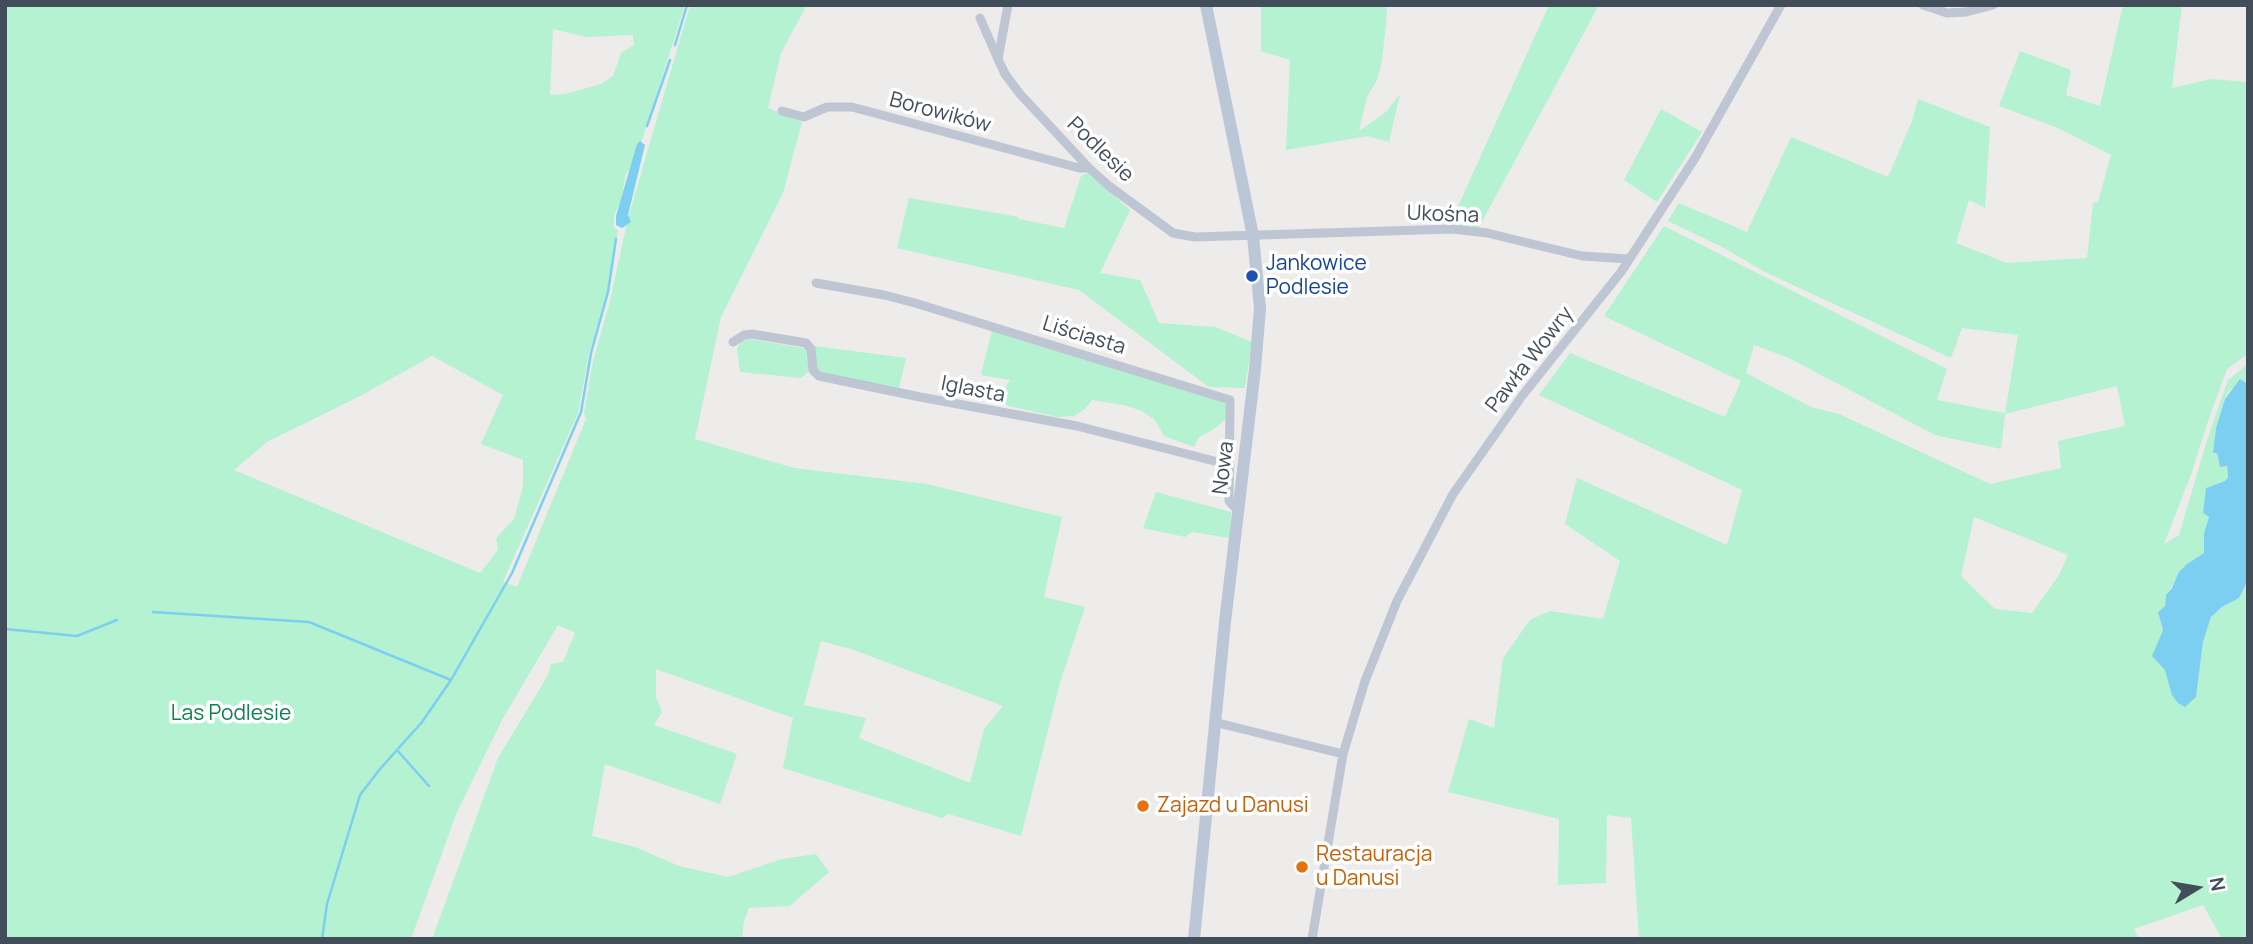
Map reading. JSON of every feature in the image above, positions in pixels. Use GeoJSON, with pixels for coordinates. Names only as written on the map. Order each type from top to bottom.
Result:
{"type":"FeatureCollection","features":[{"type":"Feature","properties":{"kind":"street"},"geometry":{"type":"LineString","coordinates":[[998,59],[1008,5]]}},
{"type":"Feature","properties":{"kind":"street","name":"Nowa"},"geometry":{"type":"LineString","coordinates":[[1194,939],[1214,722],[1260,322],[1254,236],[1206,5]]}},
{"type":"Feature","properties":{"kind":"street","name":"Pawła Wowry"},"geometry":{"type":"LineString","coordinates":[[1312,939],[1343,754],[1365,681],[1398,601],[1453,494],[1522,396],[1610,287],[1629,259],[1695,159],[1782,5]]}},
{"type":"Feature","properties":{"kind":"street"},"geometry":{"type":"LineString","coordinates":[[1923,5],[1947,13],[1966,12],[1993,5]]}},
{"type":"Feature","properties":{"kind":"street","name":"Podlesie"},"geometry":{"type":"LineString","coordinates":[[979,18],[1005,74],[1020,94],[1089,168],[1138,208],[1173,233],[1195,237],[1254,236]]}},
{"type":"Feature","properties":{"kind":"street","name":"Borowików"},"geometry":{"type":"LineString","coordinates":[[782,111],[804,117],[827,107],[852,107],[1079,168],[1089,168]]}},
{"type":"Feature","properties":{"kind":"street","name":"Ukośna"},"geometry":{"type":"LineString","coordinates":[[1254,236],[1452,229],[1487,233],[1582,256],[1629,259]]}},
{"type":"Feature","properties":{"kind":"street","name":"Liściasta"},"geometry":{"type":"LineString","coordinates":[[816,283],[884,295],[1230,400],[1229,501],[1238,511]]}},
{"type":"Feature","properties":{"kind":"street","name":"Iglasta"},"geometry":{"type":"LineString","coordinates":[[733,342],[744,335],[752,334],[806,343],[811,349],[813,370],[819,376],[1077,426],[1230,465]]}},
{"type":"Feature","properties":{"kind":"street"},"geometry":{"type":"LineString","coordinates":[[1214,722],[1343,754]]}},
{"type":"Feature","properties":{"kind":"green space","name":"Las Podlesie"},"geometry":{"type":"Polygon","coordinates":[[[5,5],[685,5],[634,165],[626,174],[621,200],[614,216],[614,228],[618,230],[607,296],[589,353],[578,413],[503,582],[517,587],[586,419],[584,413],[593,361],[610,301],[628,218],[690,5],[807,5],[781,53],[768,108],[802,122],[783,193],[721,317],[695,439],[794,468],[927,484],[1062,517],[1044,597],[1085,607],[1060,683],[1021,836],[949,814],[942,818],[783,768],[793,718],[656,669],[656,697],[662,712],[654,725],[737,754],[720,804],[605,764],[592,836],[635,847],[679,866],[728,877],[782,859],[816,854],[829,872],[790,906],[749,908],[742,939],[432,939],[498,758],[548,675],[551,664],[563,662],[575,633],[558,625],[502,720],[457,812],[411,939],[5,939],[5,5]],[[553,29],[550,95],[565,94],[601,84],[613,76],[621,53],[634,45],[633,35],[586,37],[553,29]],[[432,356],[360,396],[267,442],[234,470],[480,573],[498,550],[496,538],[514,519],[523,486],[523,460],[481,444],[503,395],[432,356]],[[821,641],[804,705],[866,718],[859,738],[970,783],[984,729],[1003,706],[851,649],[821,641]]]}},
{"type":"Feature","properties":{"kind":"green space"},"geometry":{"type":"Polygon","coordinates":[[[1261,5],[1386,5],[1382,61],[1377,80],[1367,97],[1359,131],[1386,112],[1400,94],[1389,142],[1368,136],[1286,150],[1290,60],[1261,51],[1261,5]]]}},
{"type":"Feature","properties":{"kind":"green space"},"geometry":{"type":"Polygon","coordinates":[[[1549,5],[1599,5],[1478,229],[1450,224],[1549,5]]]}},
{"type":"Feature","properties":{"kind":"green space"},"geometry":{"type":"Polygon","coordinates":[[[2123,5],[2182,5],[2172,88],[2211,79],[2248,82],[2248,354],[2227,369],[2164,544],[2179,535],[2228,380],[2248,364],[2248,384],[2243,381],[2229,391],[2225,399],[2216,428],[2213,452],[2217,453],[2220,467],[2227,466],[2228,477],[2225,481],[2206,488],[2204,513],[2209,517],[2204,533],[2204,553],[2187,564],[2166,595],[2165,606],[2158,612],[2163,630],[2156,646],[2196,697],[2203,642],[2211,617],[2239,598],[2248,580],[2248,939],[2222,939],[2203,905],[2134,929],[2139,939],[1639,939],[1631,818],[1607,815],[1606,883],[1558,885],[1559,819],[1448,792],[1469,719],[1494,728],[1503,658],[1530,620],[1550,611],[1603,619],[1620,561],[1565,524],[1577,478],[1727,545],[1742,490],[1539,395],[1570,353],[1725,417],[1741,381],[1604,316],[1664,226],[1947,369],[1937,400],[2005,413],[2018,335],[1962,328],[1951,358],[1765,272],[1724,248],[1668,221],[1679,203],[1747,232],[1791,137],[1888,177],[1912,121],[1918,99],[1990,127],[1985,208],[1969,200],[1956,243],[2007,263],[2087,258],[2093,203],[2098,202],[2111,155],[2058,128],[1999,106],[2020,51],[2071,70],[2066,95],[2100,106],[2123,5]],[[1754,345],[1746,373],[1811,407],[1839,414],[1990,484],[2061,468],[2058,441],[2125,426],[2117,386],[2005,414],[2001,449],[1935,435],[1789,358],[1754,345]],[[1974,517],[1961,576],[1995,609],[2032,613],[2059,575],[2068,555],[1974,517]]]}},
{"type":"Feature","properties":{"kind":"green space"},"geometry":{"type":"Polygon","coordinates":[[[1661,109],[1702,132],[1657,202],[1624,180],[1661,109]]]}},
{"type":"Feature","properties":{"kind":"green space"},"geometry":{"type":"Polygon","coordinates":[[[1088,173],[1130,210],[1100,273],[1140,280],[1159,323],[1215,327],[1252,342],[1245,388],[1209,387],[1079,290],[897,248],[909,198],[1019,217],[1064,228],[1081,176],[1088,173]]]}},
{"type":"Feature","properties":{"kind":"green space"},"geometry":{"type":"Polygon","coordinates":[[[992,330],[1225,403],[1226,419],[1199,437],[1194,447],[1164,436],[1155,420],[1142,411],[1124,405],[1092,400],[1074,416],[1057,417],[1005,405],[1001,395],[1010,380],[981,375],[992,330]]]}},
{"type":"Feature","properties":{"kind":"green space"},"geometry":{"type":"Polygon","coordinates":[[[750,339],[803,348],[807,351],[809,371],[801,378],[740,372],[737,348],[741,340],[750,339]]]}},
{"type":"Feature","properties":{"kind":"green space"},"geometry":{"type":"Polygon","coordinates":[[[814,346],[906,358],[899,388],[823,374],[816,366],[814,346]]]}},
{"type":"Feature","properties":{"kind":"green space"},"geometry":{"type":"Polygon","coordinates":[[[1156,492],[1231,512],[1230,538],[1192,532],[1185,537],[1143,528],[1156,492]]]}},
{"type":"Feature","properties":{"kind":"water"},"geometry":{"type":"Polygon","coordinates":[[[640,141],[645,145],[628,215],[631,222],[622,228],[616,225],[616,216],[640,141]]]}},
{"type":"Feature","properties":{"kind":"water"},"geometry":{"type":"Polygon","coordinates":[[[2240,379],[2248,384],[2248,580],[2239,598],[2211,617],[2203,642],[2196,697],[2185,707],[2172,695],[2165,670],[2152,656],[2163,630],[2158,612],[2165,606],[2166,595],[2179,572],[2204,553],[2204,533],[2209,517],[2203,513],[2206,488],[2225,481],[2228,477],[2227,466],[2220,467],[2217,453],[2213,453],[2216,428],[2225,399],[2240,379]]]}},
{"type":"Feature","properties":{"kind":"waterway"},"geometry":{"type":"LineString","coordinates":[[675,45],[687,5]]}},
{"type":"Feature","properties":{"kind":"waterway"},"geometry":{"type":"LineString","coordinates":[[647,126],[670,60]]}},
{"type":"Feature","properties":{"kind":"waterway"},"geometry":{"type":"LineString","coordinates":[[153,612],[309,622],[451,680],[512,573],[581,412],[591,353],[608,292],[616,239]]}},
{"type":"Feature","properties":{"kind":"waterway"},"geometry":{"type":"LineString","coordinates":[[5,629],[77,636],[117,620]]}},
{"type":"Feature","properties":{"kind":"waterway"},"geometry":{"type":"LineString","coordinates":[[322,939],[327,904],[360,795],[422,722],[451,680]]}},
{"type":"Feature","properties":{"kind":"waterway"},"geometry":{"type":"LineString","coordinates":[[397,750],[429,786]]}},
{"type":"Feature","properties":{"kind":"place","name":"Jankowice Podlesie"},"geometry":{"type":"Point","coordinates":[1252,276]}},
{"type":"Feature","properties":{"kind":"place","name":"Zajazd u Danusi"},"geometry":{"type":"Point","coordinates":[1143,806]}},
{"type":"Feature","properties":{"kind":"place","name":"Restauracja u Danusi"},"geometry":{"type":"Point","coordinates":[1302,867]}}]}
